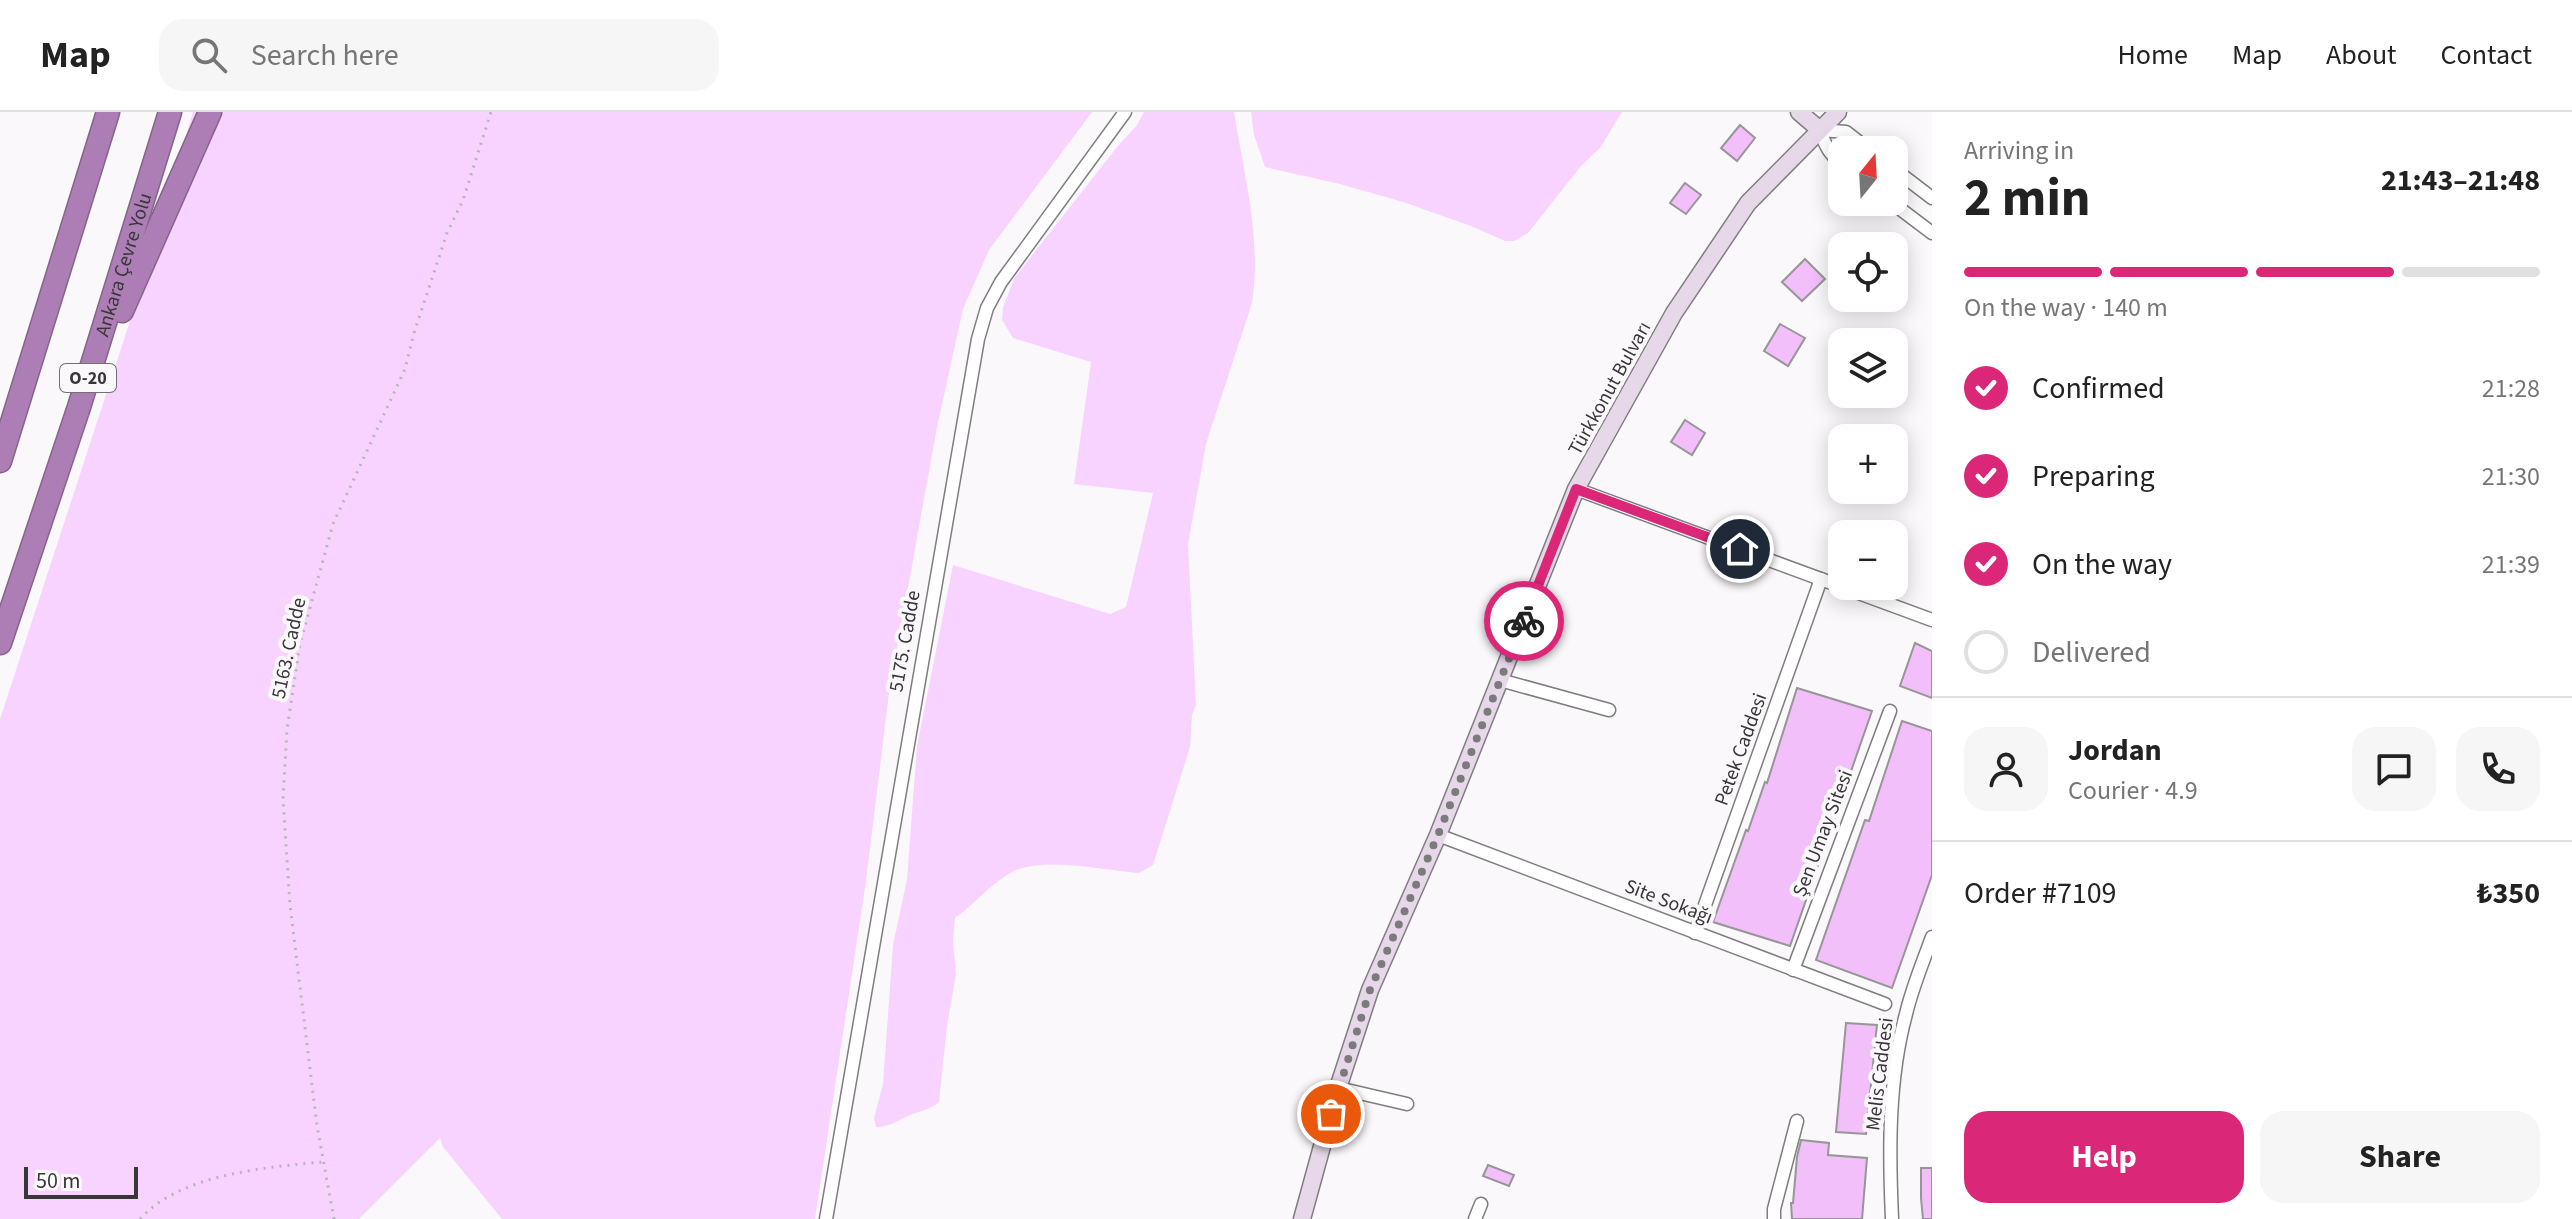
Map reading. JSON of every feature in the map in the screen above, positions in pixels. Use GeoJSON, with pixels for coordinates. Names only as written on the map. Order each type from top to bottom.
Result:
{"type":"FeatureCollection","features":[{"type":"Feature","properties":{"kind":"highway","name":"O-20"},"geometry":{"type":"LineString","coordinates":[[0,461],[108,112]]}},
{"type":"Feature","properties":{"kind":"highway","name":"Ankara Çevre Yolu"},"geometry":{"type":"LineString","coordinates":[[0,643],[79,407],[170,112]]}},
{"type":"Feature","properties":{"kind":"highway"},"geometry":{"type":"LineString","coordinates":[[79,407],[210,112]]}},
{"type":"Feature","properties":{"kind":"street","name":"5175. Cadde"},"geometry":{"type":"LineString","coordinates":[[826,1219],[978,339],[987,308],[1001,282],[1125,112]]}},
{"type":"Feature","properties":{"kind":"street"},"geometry":{"type":"LineString","coordinates":[[1799,112],[1820,130],[1828,150]]}},
{"type":"Feature","properties":{"kind":"street","name":"Türkkonut Bulvarı"},"geometry":{"type":"LineString","coordinates":[[1302,1219],[1338,1088],[1370,990],[1438,835],[1576,489],[1674,313],[1748,203],[1838,112]]}},
{"type":"Feature","properties":{"kind":"street"},"geometry":{"type":"LineString","coordinates":[[1820,130],[1846,132],[1851,136]]}},
{"type":"Feature","properties":{"kind":"street"},"geometry":{"type":"LineString","coordinates":[[1908,180],[1932,198]]}},
{"type":"Feature","properties":{"kind":"street"},"geometry":{"type":"LineString","coordinates":[[1908,215],[1932,233]]}},
{"type":"Feature","properties":{"kind":"street"},"geometry":{"type":"LineString","coordinates":[[1576,489],[1932,620]]}},
{"type":"Feature","properties":{"kind":"street","name":"Petek Caddesi"},"geometry":{"type":"LineString","coordinates":[[1695,933],[1821,579]]}},
{"type":"Feature","properties":{"kind":"street"},"geometry":{"type":"LineString","coordinates":[[1500,680],[1609,710]]}},
{"type":"Feature","properties":{"kind":"street","name":"Şen Umay Sitesi"},"geometry":{"type":"LineString","coordinates":[[1793,970],[1890,711]]}},
{"type":"Feature","properties":{"kind":"street","name":"Site Sokağı"},"geometry":{"type":"LineString","coordinates":[[1438,835],[1885,1004]]}},
{"type":"Feature","properties":{"kind":"street","name":"Melis Caddesi"},"geometry":{"type":"LineString","coordinates":[[1892,1219],[1891,1121],[1898,1051],[1906,1014],[1932,937]]}},
{"type":"Feature","properties":{"kind":"street"},"geometry":{"type":"LineString","coordinates":[[1338,1088],[1407,1104]]}},
{"type":"Feature","properties":{"kind":"street"},"geometry":{"type":"LineString","coordinates":[[1774,1219],[1797,1121]]}},
{"type":"Feature","properties":{"kind":"street"},"geometry":{"type":"LineString","coordinates":[[1475,1219],[1481,1204]]}},
{"type":"Feature","properties":{"kind":"path","name":"5163. Cadde"},"geometry":{"type":"LineString","coordinates":[[334,1219],[323,1162],[290,905],[283,799],[287,729],[300,644],[333,524],[405,369],[447,233],[463,200],[491,112]]}},
{"type":"Feature","properties":{"kind":"path"},"geometry":{"type":"LineString","coordinates":[[140,1219],[183,1189],[251,1169],[323,1162]]}},
{"type":"Feature","properties":{"kind":"shaded area"},"geometry":{"type":"Polygon","coordinates":[[[193,112],[1092,112],[989,250],[963,309],[937,427],[889,693],[866,881],[815,1219],[502,1219],[443,1147],[440,1138],[359,1219],[0,1219],[0,719],[132,315],[193,112]]]}},
{"type":"Feature","properties":{"kind":"shaded area"},"geometry":{"type":"Polygon","coordinates":[[[1144,112],[1234,112],[1247,183],[1255,255],[1252,303],[1206,444],[1188,544],[1196,705],[1192,715],[1190,747],[1153,865],[1139,873],[1058,865],[1026,867],[998,881],[955,918],[953,941],[956,974],[939,1102],[889,1125],[876,1127],[874,1118],[883,1084],[893,945],[907,879],[917,746],[953,565],[1110,614],[1126,607],[1153,493],[1074,484],[1091,362],[1013,338],[1002,320],[1003,307],[1015,277],[1137,125],[1144,112]]]}},
{"type":"Feature","properties":{"kind":"shaded area"},"geometry":{"type":"Polygon","coordinates":[[[1251,112],[1622,112],[1600,148],[1581,166],[1528,233],[1514,241],[1505,241],[1403,202],[1265,167],[1254,135],[1251,112]]]}},
{"type":"Feature","properties":{"kind":"building"},"geometry":{"type":"Polygon","coordinates":[[[1740,125],[1755,138],[1737,161],[1721,148],[1740,125]]]}},
{"type":"Feature","properties":{"kind":"building"},"geometry":{"type":"Polygon","coordinates":[[[1685,183],[1701,195],[1686,214],[1670,203],[1685,183]]]}},
{"type":"Feature","properties":{"kind":"building"},"geometry":{"type":"Polygon","coordinates":[[[1805,259],[1825,279],[1802,301],[1782,282],[1805,259]]]}},
{"type":"Feature","properties":{"kind":"building"},"geometry":{"type":"Polygon","coordinates":[[[1780,324],[1805,338],[1788,366],[1764,351],[1780,324]]]}},
{"type":"Feature","properties":{"kind":"building"},"geometry":{"type":"Polygon","coordinates":[[[1685,420],[1705,433],[1692,455],[1671,442],[1685,420]]]}},
{"type":"Feature","properties":{"kind":"building"},"geometry":{"type":"Polygon","coordinates":[[[1915,643],[1932,651],[1932,698],[1900,686],[1915,643]]]}},
{"type":"Feature","properties":{"kind":"building"},"geometry":{"type":"Polygon","coordinates":[[[1797,688],[1872,711],[1790,946],[1713,922],[1746,830],[1767,783],[1797,688]]]}},
{"type":"Feature","properties":{"kind":"building"},"geometry":{"type":"Polygon","coordinates":[[[1902,721],[1932,731],[1932,875],[1892,988],[1816,960],[1865,820],[1869,821],[1902,721]]]}},
{"type":"Feature","properties":{"kind":"building"},"geometry":{"type":"Polygon","coordinates":[[[1846,1023],[1877,1025],[1866,1134],[1836,1132],[1846,1023]]]}},
{"type":"Feature","properties":{"kind":"building"},"geometry":{"type":"Polygon","coordinates":[[[1801,1140],[1829,1143],[1828,1155],[1867,1158],[1862,1219],[1792,1219],[1791,1203],[1801,1140]]]}},
{"type":"Feature","properties":{"kind":"building"},"geometry":{"type":"Polygon","coordinates":[[[1488,1165],[1514,1175],[1509,1186],[1483,1176],[1488,1165]]]}},
{"type":"Feature","properties":{"kind":"building"},"geometry":{"type":"Polygon","coordinates":[[[1921,1168],[1932,1168],[1932,1219],[1923,1219],[1921,1168]]]}},
{"type":"Feature","properties":{"kind":"way so far"},"geometry":{"type":"LineString","coordinates":[[1331,1114],[1370,990],[1438,835],[1524,621]]}},
{"type":"Feature","properties":{"kind":"route"},"geometry":{"type":"LineString","coordinates":[[1524,621],[1576,489],[1740,549]]}}]}
